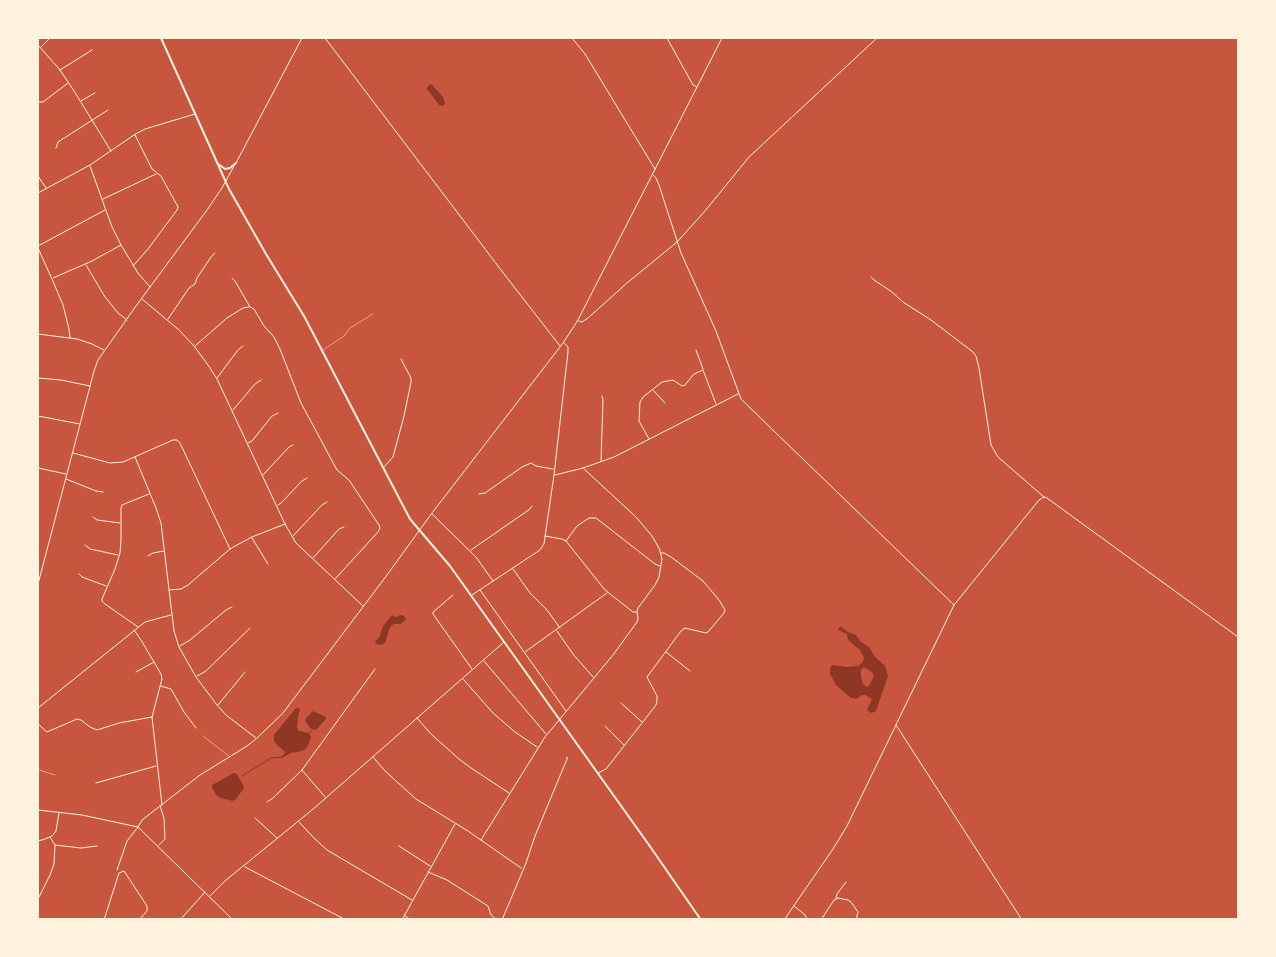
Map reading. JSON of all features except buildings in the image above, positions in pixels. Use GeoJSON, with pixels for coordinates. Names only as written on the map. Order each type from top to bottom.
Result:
{"type":"FeatureCollection","features":[{"type":"Feature","properties":{"kind":"main road"},"geometry":{"type":"LineString","coordinates":[[161,38],[226,182],[266,254],[304,316],[408,515],[448,562],[701,920]]}},
{"type":"Feature","properties":{"kind":"main road"},"geometry":{"type":"LineString","coordinates":[[216,162],[225,169],[230,168],[236,163]]}},
{"type":"Feature","properties":{"kind":"street"},"geometry":{"type":"LineString","coordinates":[[40,48],[50,38]]}},
{"type":"Feature","properties":{"kind":"street"},"geometry":{"type":"LineString","coordinates":[[38,584],[96,366],[104,350],[226,182],[302,38]]}},
{"type":"Feature","properties":{"kind":"street"},"geometry":{"type":"LineString","coordinates":[[325,38],[561,346]]}},
{"type":"Feature","properties":{"kind":"street"},"geometry":{"type":"LineString","coordinates":[[572,38],[585,54],[655,169]]}},
{"type":"Feature","properties":{"kind":"street"},"geometry":{"type":"LineString","coordinates":[[666,38],[693,85],[697,87]]}},
{"type":"Feature","properties":{"kind":"street"},"geometry":{"type":"LineString","coordinates":[[117,870],[127,841],[142,820],[203,773],[256,738],[290,704],[432,513],[561,346],[578,320],[722,38]]}},
{"type":"Feature","properties":{"kind":"street"},"geometry":{"type":"LineString","coordinates":[[578,320],[582,322],[588,318],[677,242],[749,157],[877,38]]}},
{"type":"Feature","properties":{"kind":"street"},"geometry":{"type":"LineString","coordinates":[[38,45],[60,70],[110,151]]}},
{"type":"Feature","properties":{"kind":"street"},"geometry":{"type":"LineString","coordinates":[[60,70],[92,50]]}},
{"type":"Feature","properties":{"kind":"street"},"geometry":{"type":"LineString","coordinates":[[38,102],[43,102],[68,83]]}},
{"type":"Feature","properties":{"kind":"street"},"geometry":{"type":"LineString","coordinates":[[81,102],[95,93]]}},
{"type":"Feature","properties":{"kind":"street"},"geometry":{"type":"LineString","coordinates":[[56,148],[58,142],[108,110]]}},
{"type":"Feature","properties":{"kind":"street"},"geometry":{"type":"LineString","coordinates":[[38,193],[90,165],[134,134],[195,113]]}},
{"type":"Feature","properties":{"kind":"street"},"geometry":{"type":"LineString","coordinates":[[133,266],[148,250],[178,207],[160,176],[152,169],[134,134]]}},
{"type":"Feature","properties":{"kind":"street"},"geometry":{"type":"LineString","coordinates":[[90,165],[121,245],[133,266],[150,287]]}},
{"type":"Feature","properties":{"kind":"street"},"geometry":{"type":"LineString","coordinates":[[102,199],[157,174]]}},
{"type":"Feature","properties":{"kind":"street"},"geometry":{"type":"LineString","coordinates":[[652,174],[659,185],[677,242],[716,331],[741,399],[954,604]]}},
{"type":"Feature","properties":{"kind":"street"},"geometry":{"type":"LineString","coordinates":[[38,176],[46,189]]}},
{"type":"Feature","properties":{"kind":"street"},"geometry":{"type":"LineString","coordinates":[[70,338],[66,316],[38,247],[106,209]]}},
{"type":"Feature","properties":{"kind":"street"},"geometry":{"type":"LineString","coordinates":[[52,279],[86,265],[121,245]]}},
{"type":"Feature","properties":{"kind":"street"},"geometry":{"type":"LineString","coordinates":[[168,320],[215,253]]}},
{"type":"Feature","properties":{"kind":"street"},"geometry":{"type":"LineString","coordinates":[[86,265],[105,297],[126,320]]}},
{"type":"Feature","properties":{"kind":"street"},"geometry":{"type":"LineString","coordinates":[[871,277],[903,302],[932,320],[974,353],[979,368],[991,445],[1003,463],[1044,496],[1238,637]]}},
{"type":"Feature","properties":{"kind":"street"},"geometry":{"type":"LineString","coordinates":[[232,278],[264,326],[274,337],[301,403],[336,470],[349,480],[379,525],[378,532],[334,579]]}},
{"type":"Feature","properties":{"kind":"street"},"geometry":{"type":"LineString","coordinates":[[142,299],[168,320],[194,346],[217,379],[296,543],[364,606]]}},
{"type":"Feature","properties":{"kind":"street"},"geometry":{"type":"LineString","coordinates":[[194,346],[227,318],[250,306]]}},
{"type":"Feature","properties":{"kind":"street"},"geometry":{"type":"LineString","coordinates":[[38,334],[70,338],[92,344],[104,350]]}},
{"type":"Feature","properties":{"kind":"street"},"geometry":{"type":"LineString","coordinates":[[472,596],[540,550],[544,544],[568,352],[568,346],[563,343]]}},
{"type":"Feature","properties":{"kind":"street"},"geometry":{"type":"LineString","coordinates":[[217,379],[243,346]]}},
{"type":"Feature","properties":{"kind":"street"},"geometry":{"type":"LineString","coordinates":[[696,350],[716,404]]}},
{"type":"Feature","properties":{"kind":"street"},"geometry":{"type":"LineString","coordinates":[[383,467],[393,457],[411,382],[411,378],[401,359]]}},
{"type":"Feature","properties":{"kind":"street"},"geometry":{"type":"LineString","coordinates":[[650,440],[639,421],[640,402],[643,397],[666,380],[673,380],[682,386],[685,385],[694,374],[703,370]]}},
{"type":"Feature","properties":{"kind":"street"},"geometry":{"type":"LineString","coordinates":[[38,378],[61,380],[90,386]]}},
{"type":"Feature","properties":{"kind":"street"},"geometry":{"type":"LineString","coordinates":[[232,410],[261,380]]}},
{"type":"Feature","properties":{"kind":"street"},"geometry":{"type":"LineString","coordinates":[[653,389],[665,403]]}},
{"type":"Feature","properties":{"kind":"street"},"geometry":{"type":"LineString","coordinates":[[554,475],[614,458],[738,394]]}},
{"type":"Feature","properties":{"kind":"street"},"geometry":{"type":"LineString","coordinates":[[601,462],[602,396]]}},
{"type":"Feature","properties":{"kind":"street"},"geometry":{"type":"LineString","coordinates":[[248,443],[272,416],[278,413]]}},
{"type":"Feature","properties":{"kind":"street"},"geometry":{"type":"LineString","coordinates":[[38,416],[80,424]]}},
{"type":"Feature","properties":{"kind":"street"},"geometry":{"type":"LineString","coordinates":[[72,453],[110,463],[123,462],[173,440],[177,440],[230,549]]}},
{"type":"Feature","properties":{"kind":"street"},"geometry":{"type":"LineString","coordinates":[[263,475],[293,445]]}},
{"type":"Feature","properties":{"kind":"street"},"geometry":{"type":"LineString","coordinates":[[135,457],[161,523],[171,615],[179,647],[196,677],[217,705],[226,715],[256,738]]}},
{"type":"Feature","properties":{"kind":"street"},"geometry":{"type":"LineString","coordinates":[[479,494],[486,493],[522,467],[531,463],[536,466],[554,469]]}},
{"type":"Feature","properties":{"kind":"street"},"geometry":{"type":"LineString","coordinates":[[38,468],[66,475]]}},
{"type":"Feature","properties":{"kind":"street"},"geometry":{"type":"LineString","coordinates":[[481,840],[546,735],[613,655],[637,622],[638,608],[657,581],[662,559],[656,542],[647,529],[583,468]]}},
{"type":"Feature","properties":{"kind":"street"},"geometry":{"type":"LineString","coordinates":[[277,506],[307,478]]}},
{"type":"Feature","properties":{"kind":"street"},"geometry":{"type":"LineString","coordinates":[[65,479],[102,492]]}},
{"type":"Feature","properties":{"kind":"street"},"geometry":{"type":"LineString","coordinates":[[138,627],[102,601],[119,556],[122,505],[150,493]]}},
{"type":"Feature","properties":{"kind":"street"},"geometry":{"type":"LineString","coordinates":[[784,920],[847,826],[954,604],[1044,496]]}},
{"type":"Feature","properties":{"kind":"street"},"geometry":{"type":"LineString","coordinates":[[292,537],[327,502]]}},
{"type":"Feature","properties":{"kind":"street"},"geometry":{"type":"LineString","coordinates":[[470,551],[532,506]]}},
{"type":"Feature","properties":{"kind":"street"},"geometry":{"type":"LineString","coordinates":[[432,513],[478,559],[494,581]]}},
{"type":"Feature","properties":{"kind":"street"},"geometry":{"type":"LineString","coordinates":[[93,517],[97,520],[121,523]]}},
{"type":"Feature","properties":{"kind":"street"},"geometry":{"type":"LineString","coordinates":[[566,541],[577,526],[589,518],[596,518],[655,564],[661,566]]}},
{"type":"Feature","properties":{"kind":"street"},"geometry":{"type":"LineString","coordinates":[[169,590],[181,589],[188,585],[230,549],[252,537],[286,524]]}},
{"type":"Feature","properties":{"kind":"street"},"geometry":{"type":"LineString","coordinates":[[312,559],[339,529],[344,527]]}},
{"type":"Feature","properties":{"kind":"street"},"geometry":{"type":"LineString","coordinates":[[545,536],[566,541],[608,592],[633,612],[637,612]]}},
{"type":"Feature","properties":{"kind":"street"},"geometry":{"type":"LineString","coordinates":[[252,537],[268,564]]}},
{"type":"Feature","properties":{"kind":"street"},"geometry":{"type":"LineString","coordinates":[[85,546],[119,556]]}},
{"type":"Feature","properties":{"kind":"street"},"geometry":{"type":"LineString","coordinates":[[148,556],[165,551]]}},
{"type":"Feature","properties":{"kind":"street"},"geometry":{"type":"LineString","coordinates":[[598,774],[606,769],[656,705],[657,696],[647,677],[683,629],[708,632],[725,610],[708,586],[671,557],[661,553]]}},
{"type":"Feature","properties":{"kind":"street"},"geometry":{"type":"LineString","coordinates":[[513,568],[530,593],[547,610],[560,628]]}},
{"type":"Feature","properties":{"kind":"street"},"geometry":{"type":"LineString","coordinates":[[79,574],[82,577],[107,586]]}},
{"type":"Feature","properties":{"kind":"street"},"geometry":{"type":"LineString","coordinates":[[480,590],[567,712]]}},
{"type":"Feature","properties":{"kind":"street"},"geometry":{"type":"LineString","coordinates":[[524,653],[608,592]]}},
{"type":"Feature","properties":{"kind":"street"},"geometry":{"type":"LineString","coordinates":[[453,594],[433,614],[472,669]]}},
{"type":"Feature","properties":{"kind":"street"},"geometry":{"type":"LineString","coordinates":[[179,647],[232,607]]}},
{"type":"Feature","properties":{"kind":"street"},"geometry":{"type":"LineString","coordinates":[[38,708],[148,620],[171,615]]}},
{"type":"Feature","properties":{"kind":"street"},"geometry":{"type":"LineString","coordinates":[[196,677],[206,671],[250,628]]}},
{"type":"Feature","properties":{"kind":"street"},"geometry":{"type":"LineString","coordinates":[[134,630],[142,640],[162,679],[152,717],[164,818],[164,839],[158,846]]}},
{"type":"Feature","properties":{"kind":"street"},"geometry":{"type":"LineString","coordinates":[[557,630],[573,654],[594,678]]}},
{"type":"Feature","properties":{"kind":"street"},"geometry":{"type":"LineString","coordinates":[[210,896],[226,880],[326,798],[504,642]]}},
{"type":"Feature","properties":{"kind":"street"},"geometry":{"type":"LineString","coordinates":[[666,652],[690,671]]}},
{"type":"Feature","properties":{"kind":"street"},"geometry":{"type":"LineString","coordinates":[[483,660],[546,735]]}},
{"type":"Feature","properties":{"kind":"street"},"geometry":{"type":"LineString","coordinates":[[136,672],[154,662]]}},
{"type":"Feature","properties":{"kind":"street"},"geometry":{"type":"LineString","coordinates":[[267,802],[302,770],[375,669]]}},
{"type":"Feature","properties":{"kind":"street"},"geometry":{"type":"LineString","coordinates":[[217,705],[246,672]]}},
{"type":"Feature","properties":{"kind":"street"},"geometry":{"type":"LineString","coordinates":[[462,678],[493,714],[538,748]]}},
{"type":"Feature","properties":{"kind":"street"},"geometry":{"type":"LineString","coordinates":[[161,686],[171,689],[196,728]]}},
{"type":"Feature","properties":{"kind":"street"},"geometry":{"type":"LineString","coordinates":[[621,703],[643,722]]}},
{"type":"Feature","properties":{"kind":"street"},"geometry":{"type":"LineString","coordinates":[[38,724],[47,732],[77,719],[97,730],[114,724],[152,717]]}},
{"type":"Feature","properties":{"kind":"street"},"geometry":{"type":"LineString","coordinates":[[417,718],[431,734],[459,759],[510,793]]}},
{"type":"Feature","properties":{"kind":"street"},"geometry":{"type":"LineString","coordinates":[[895,725],[1022,920]]}},
{"type":"Feature","properties":{"kind":"street"},"geometry":{"type":"LineString","coordinates":[[605,726],[624,745]]}},
{"type":"Feature","properties":{"kind":"street"},"geometry":{"type":"LineString","coordinates":[[372,757],[416,798],[521,868]]}},
{"type":"Feature","properties":{"kind":"street"},"geometry":{"type":"LineString","coordinates":[[502,920],[567,757]]}},
{"type":"Feature","properties":{"kind":"street"},"geometry":{"type":"LineString","coordinates":[[96,783],[157,766]]}},
{"type":"Feature","properties":{"kind":"street"},"geometry":{"type":"LineString","coordinates":[[302,770],[326,798]]}},
{"type":"Feature","properties":{"kind":"street"},"geometry":{"type":"LineString","coordinates":[[38,810],[82,815],[138,827],[233,920]]}},
{"type":"Feature","properties":{"kind":"street"},"geometry":{"type":"LineString","coordinates":[[38,841],[50,837],[56,831],[59,812]]}},
{"type":"Feature","properties":{"kind":"street"},"geometry":{"type":"LineString","coordinates":[[255,818],[278,838]]}},
{"type":"Feature","properties":{"kind":"street"},"geometry":{"type":"LineString","coordinates":[[298,822],[328,851],[412,900]]}},
{"type":"Feature","properties":{"kind":"street"},"geometry":{"type":"LineString","coordinates":[[402,920],[456,824]]}},
{"type":"Feature","properties":{"kind":"street"},"geometry":{"type":"LineString","coordinates":[[38,899],[52,870],[55,845],[50,837]]}},
{"type":"Feature","properties":{"kind":"street"},"geometry":{"type":"LineString","coordinates":[[55,845],[81,848],[97,846]]}},
{"type":"Feature","properties":{"kind":"street"},"geometry":{"type":"LineString","coordinates":[[399,846],[431,866]]}},
{"type":"Feature","properties":{"kind":"street"},"geometry":{"type":"LineString","coordinates":[[244,866],[346,920]]}},
{"type":"Feature","properties":{"kind":"street"},"geometry":{"type":"LineString","coordinates":[[104,920],[119,873],[124,871],[148,906],[147,911],[139,920]]}},
{"type":"Feature","properties":{"kind":"street"},"geometry":{"type":"LineString","coordinates":[[428,872],[448,880],[488,906],[491,915],[497,920]]}},
{"type":"Feature","properties":{"kind":"street"},"geometry":{"type":"LineString","coordinates":[[820,920],[846,882]]}},
{"type":"Feature","properties":{"kind":"street"},"geometry":{"type":"LineString","coordinates":[[180,920],[205,892]]}},
{"type":"Feature","properties":{"kind":"street"},"geometry":{"type":"LineString","coordinates":[[836,899],[851,902],[858,912],[856,920]]}},
{"type":"Feature","properties":{"kind":"street"},"geometry":{"type":"LineString","coordinates":[[794,906],[808,920]]}},
{"type":"Feature","properties":{"kind":"street"},"geometry":{"type":"LineString","coordinates":[[404,915],[411,920]]}},
{"type":"Feature","properties":{"kind":"lane"},"geometry":{"type":"LineString","coordinates":[[322,351],[344,336],[350,328],[373,314]]}},
{"type":"Feature","properties":{"kind":"lane"},"geometry":{"type":"LineString","coordinates":[[203,736],[230,756]]}},
{"type":"Feature","properties":{"kind":"lane"},"geometry":{"type":"LineString","coordinates":[[38,771],[54,775]]}},
{"type":"Feature","properties":{"kind":"shaded area"},"geometry":{"type":"Polygon","coordinates":[[[430,84],[443,97],[445,104],[442,106],[426,89],[430,84]]]}},
{"type":"Feature","properties":{"kind":"shaded area"},"geometry":{"type":"Polygon","coordinates":[[[392,615],[395,617],[401,615],[406,619],[401,624],[394,624],[390,627],[385,643],[382,645],[376,644],[375,642],[380,636],[383,626],[392,615]]]}},
{"type":"Feature","properties":{"kind":"shaded area"},"geometry":{"type":"Polygon","coordinates":[[[840,626],[856,635],[885,666],[888,676],[876,711],[874,712],[871,713],[867,710],[872,699],[865,695],[856,699],[851,698],[836,685],[830,674],[832,665],[858,666],[863,662],[864,658],[860,650],[848,640],[847,634],[838,630],[840,626]],[[864,667],[861,670],[863,684],[867,687],[874,676],[872,672],[864,667]]]}},
{"type":"Feature","properties":{"kind":"shaded area"},"geometry":{"type":"Polygon","coordinates":[[[296,708],[300,709],[297,728],[299,731],[309,733],[310,741],[306,749],[291,753],[282,758],[281,756],[285,752],[274,742],[274,735],[296,708]]]}},
{"type":"Feature","properties":{"kind":"shaded area"},"geometry":{"type":"Polygon","coordinates":[[[313,711],[326,717],[316,730],[310,728],[305,720],[313,711]]]}},
{"type":"Feature","properties":{"kind":"shaded area"},"geometry":{"type":"Polygon","coordinates":[[[234,773],[237,774],[244,788],[236,799],[233,801],[216,795],[212,785],[234,773]]]}},
{"type":"Feature","properties":{"kind":"waterway"},"geometry":{"type":"LineString","coordinates":[[309,733],[313,729]]}},
{"type":"Feature","properties":{"kind":"waterway"},"geometry":{"type":"LineString","coordinates":[[242,776],[271,758],[282,757]]}}]}
